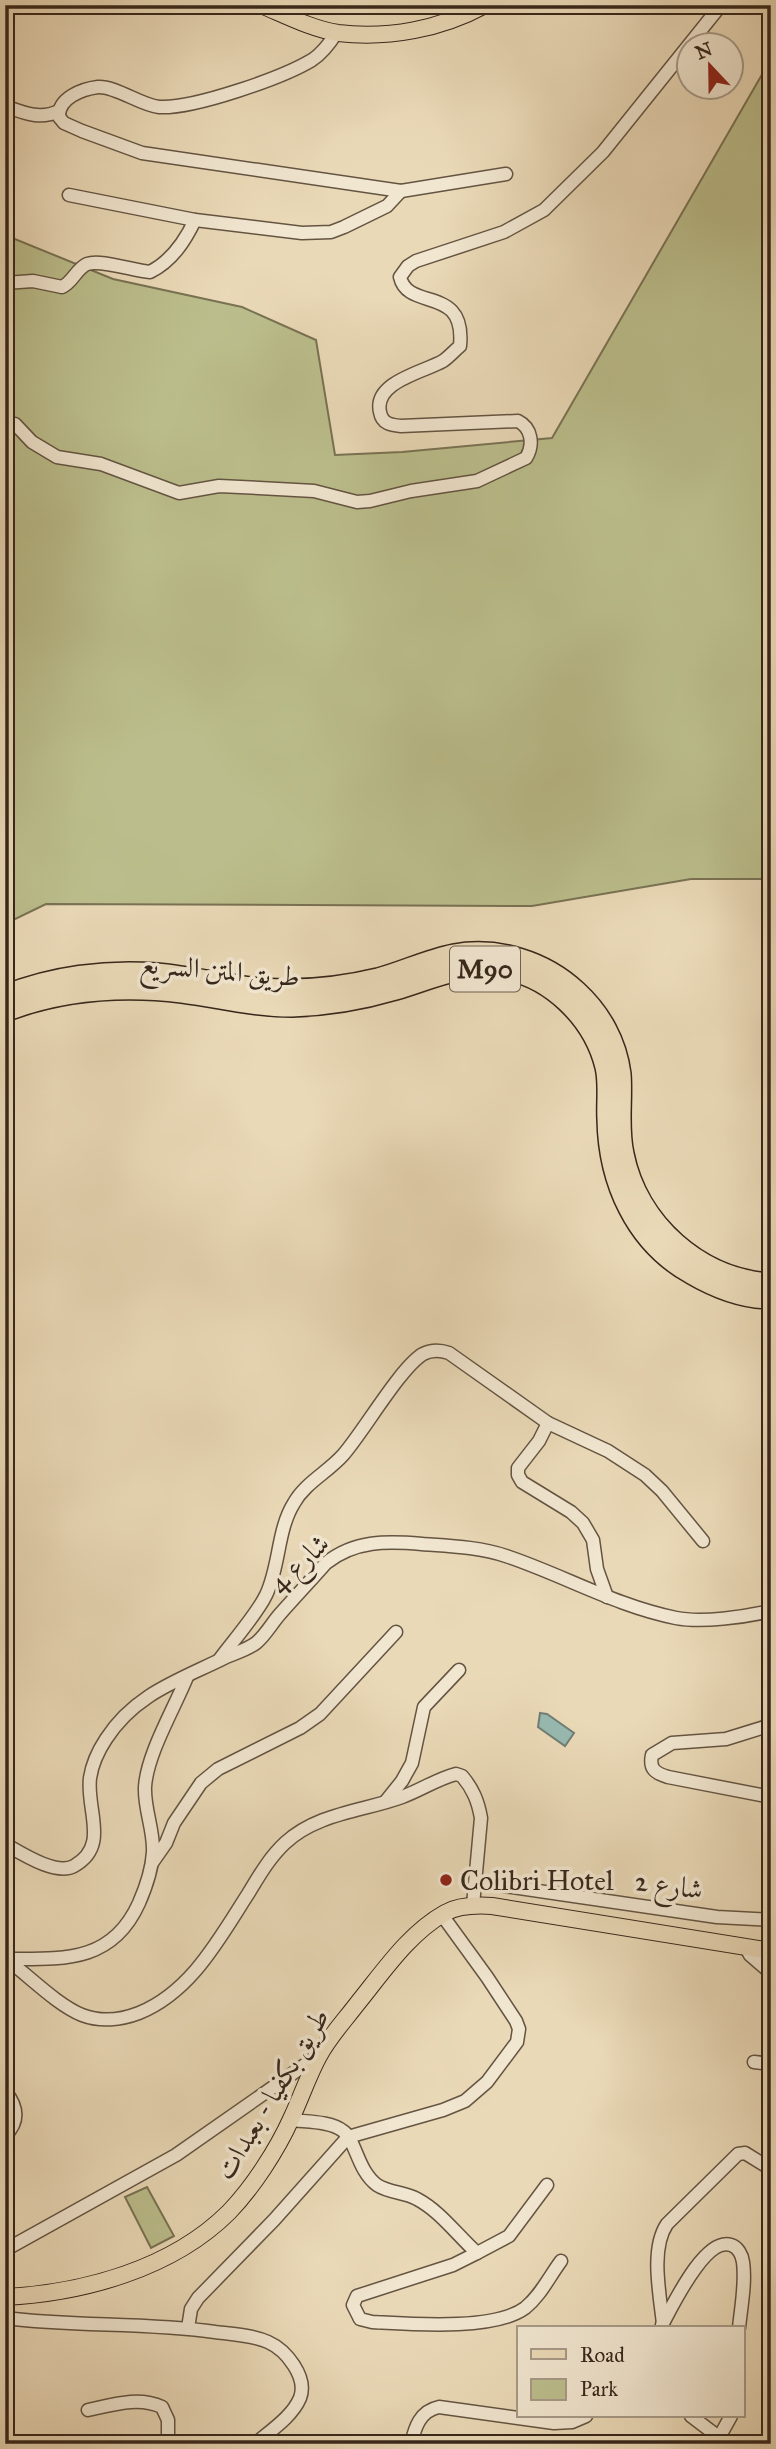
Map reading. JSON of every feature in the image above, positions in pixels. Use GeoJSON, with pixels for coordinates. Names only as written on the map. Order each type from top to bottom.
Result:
{"type":"FeatureCollection","features":[{"type":"Feature","properties":{"kind":"highway","name":"طريق المتن السريع"},"geometry":{"type":"LineString","coordinates":[[5,995],[57,979],[120,972],[158,973],[260,988],[310,989],[376,978],[453,954],[490,953],[528,961],[563,978],[598,1014],[610,1034],[621,1074],[624,1155],[636,1190],[649,1215],[666,1235],[688,1254],[711,1268],[751,1281],[771,1283]]}},
{"type":"Feature","properties":{"kind":"highway","name":"طريق المتن السريع"},"geometry":{"type":"LineString","coordinates":[[5,1012],[50,998],[110,990],[182,993],[254,1005],[314,1005],[355,1001],[458,971],[499,969],[521,974],[566,1001],[589,1027],[600,1049],[608,1088],[610,1158],[620,1192],[638,1226],[669,1259],[690,1274],[718,1289],[771,1299]]}},
{"type":"Feature","properties":{"kind":"main road"},"geometry":{"type":"LineString","coordinates":[[261,5],[337,33],[399,33],[419,30],[453,20],[485,5]]}},
{"type":"Feature","properties":{"kind":"main road","name":"طريق بكفيا - بعبدات"},"geometry":{"type":"LineString","coordinates":[[5,2297],[47,2294],[108,2281],[183,2247],[207,2231],[240,2200],[262,2169],[291,2120],[320,2054],[397,1955],[442,1915],[456,1908],[492,1906],[771,1951]]}},
{"type":"Feature","properties":{"kind":"street"},"geometry":{"type":"LineString","coordinates":[[15,424],[32,442],[57,457],[101,464],[179,493],[219,486],[314,491],[357,502],[370,501],[411,491],[477,481],[526,458],[531,446],[530,436],[527,428],[518,421],[401,426],[383,420],[379,409],[382,398],[390,387],[401,379],[443,360],[460,346],[461,327],[454,312],[405,289],[400,277],[408,266],[416,261],[504,232],[544,210],[603,152],[721,5]]}},
{"type":"Feature","properties":{"kind":"street"},"geometry":{"type":"LineString","coordinates":[[337,33],[324,51],[306,63],[216,97],[183,106],[157,107],[99,87],[77,93],[61,106],[59,117],[64,122],[109,143],[142,153],[401,191],[506,174]]}},
{"type":"Feature","properties":{"kind":"street"},"geometry":{"type":"LineString","coordinates":[[5,106],[47,117],[59,111]]}},
{"type":"Feature","properties":{"kind":"street"},"geometry":{"type":"LineString","coordinates":[[69,195],[195,220],[302,233],[331,232],[387,206],[401,191]]}},
{"type":"Feature","properties":{"kind":"street"},"geometry":{"type":"LineString","coordinates":[[5,283],[33,281],[62,287],[71,281],[79,269],[92,263],[150,272],[169,259],[195,220]]}},
{"type":"Feature","properties":{"kind":"street"},"geometry":{"type":"LineString","coordinates":[[219,1660],[266,1596],[283,1531],[294,1502],[362,1433],[407,1370],[423,1354],[439,1350],[449,1353],[548,1423],[608,1451],[645,1475],[662,1491],[703,1541]]}},
{"type":"Feature","properties":{"kind":"street"},"geometry":{"type":"LineString","coordinates":[[548,1423],[539,1441],[519,1466],[518,1475],[522,1482],[571,1512],[587,1528],[593,1540],[597,1569],[607,1597]]}},
{"type":"Feature","properties":{"kind":"street","name":"شارع 4"},"geometry":{"type":"LineString","coordinates":[[5,1844],[57,1868],[73,1867],[87,1855],[96,1835],[90,1779],[101,1748],[112,1729],[140,1701],[156,1690],[255,1643],[326,1563],[338,1553],[367,1543],[408,1542],[503,1555],[640,1609],[679,1619],[697,1620],[771,1611]]}},
{"type":"Feature","properties":{"kind":"street"},"geometry":{"type":"LineString","coordinates":[[152,1863],[166,1843],[174,1823],[201,1783],[218,1769],[300,1728],[320,1714],[397,1632]]}},
{"type":"Feature","properties":{"kind":"street"},"geometry":{"type":"LineString","coordinates":[[386,1801],[402,1782],[412,1763],[424,1707],[459,1670]]}},
{"type":"Feature","properties":{"kind":"street"},"geometry":{"type":"LineString","coordinates":[[6,1959],[59,1959],[83,1953],[114,1941],[135,1913],[152,1863],[153,1848],[145,1788],[148,1769],[187,1677]]}},
{"type":"Feature","properties":{"kind":"street"},"geometry":{"type":"LineString","coordinates":[[771,1725],[726,1739],[673,1743],[652,1755],[651,1767],[656,1773],[668,1777],[771,1797]]}},
{"type":"Feature","properties":{"kind":"street"},"geometry":{"type":"LineString","coordinates":[[6,1959],[81,2015],[113,2019],[149,2009],[168,1997],[197,1969],[213,1949],[259,1874],[287,1841],[320,1821],[386,1801],[452,1775],[463,1776],[475,1796],[481,1818],[473,1905]]}},
{"type":"Feature","properties":{"kind":"street","name":"شارع 2"},"geometry":{"type":"LineString","coordinates":[[477,1882],[717,1917],[771,1920]]}},
{"type":"Feature","properties":{"kind":"street"},"geometry":{"type":"LineString","coordinates":[[188,2328],[191,2309],[198,2298],[274,2220],[348,2137],[443,2110],[465,2101],[487,2082],[517,2042],[519,2029],[516,2021],[442,1915]]}},
{"type":"Feature","properties":{"kind":"street"},"geometry":{"type":"LineString","coordinates":[[746,1948],[750,1955],[771,1973]]}},
{"type":"Feature","properties":{"kind":"street"},"geometry":{"type":"LineString","coordinates":[[5,2250],[176,2155],[320,2054]]}},
{"type":"Feature","properties":{"kind":"street"},"geometry":{"type":"LineString","coordinates":[[754,2062],[771,2064]]}},
{"type":"Feature","properties":{"kind":"street"},"geometry":{"type":"LineString","coordinates":[[5,2091],[14,2104],[17,2116],[5,2136]]}},
{"type":"Feature","properties":{"kind":"street"},"geometry":{"type":"LineString","coordinates":[[291,2120],[331,2126],[343,2131],[366,2174],[378,2185],[395,2193],[417,2198],[477,2253]]}},
{"type":"Feature","properties":{"kind":"street"},"geometry":{"type":"LineString","coordinates":[[662,2326],[657,2252],[661,2233],[667,2224],[738,2154],[745,2152],[771,2169]]}},
{"type":"Feature","properties":{"kind":"street"},"geometry":{"type":"LineString","coordinates":[[547,2185],[509,2236],[453,2265],[357,2295],[353,2305],[360,2319],[372,2322],[465,2324],[494,2319],[524,2309],[540,2293],[561,2261]]}},
{"type":"Feature","properties":{"kind":"street"},"geometry":{"type":"LineString","coordinates":[[662,2326],[695,2268],[722,2244],[737,2249],[743,2261],[740,2326]]}},
{"type":"Feature","properties":{"kind":"street"},"geometry":{"type":"LineString","coordinates":[[5,2318],[188,2328],[266,2341],[284,2353],[296,2369],[301,2385],[301,2397],[283,2420],[255,2444]]}},
{"type":"Feature","properties":{"kind":"street"},"geometry":{"type":"LineString","coordinates":[[88,2410],[141,2401],[155,2404],[162,2407],[168,2420],[168,2444]]}},
{"type":"Feature","properties":{"kind":"street"},"geometry":{"type":"LineString","coordinates":[[411,2444],[420,2418],[439,2407],[517,2418]]}},
{"type":"Feature","properties":{"kind":"street"},"geometry":{"type":"LineString","coordinates":[[518,2418],[554,2423],[572,2422],[581,2418]]}},
{"type":"Feature","properties":{"kind":"street"},"geometry":{"type":"LineString","coordinates":[[693,2418],[717,2441],[730,2418]]}},
{"type":"Feature","properties":{"kind":"green space"},"geometry":{"type":"Polygon","coordinates":[[[771,59],[771,879],[691,879],[532,906],[46,904],[5,924],[5,235],[113,279],[242,307],[316,340],[335,455],[402,452],[552,438],[771,59]]]}},
{"type":"Feature","properties":{"kind":"green space"},"geometry":{"type":"Polygon","coordinates":[[[147,2187],[174,2236],[151,2248],[125,2197],[147,2187]]]}},
{"type":"Feature","properties":{"kind":"water"},"geometry":{"type":"Polygon","coordinates":[[[540,1713],[547,1714],[574,1733],[565,1746],[538,1727],[540,1713]]]}},
{"type":"Feature","properties":{"kind":"place","name":"Colibri Hotel"},"geometry":{"type":"Point","coordinates":[446,1880]}}]}
